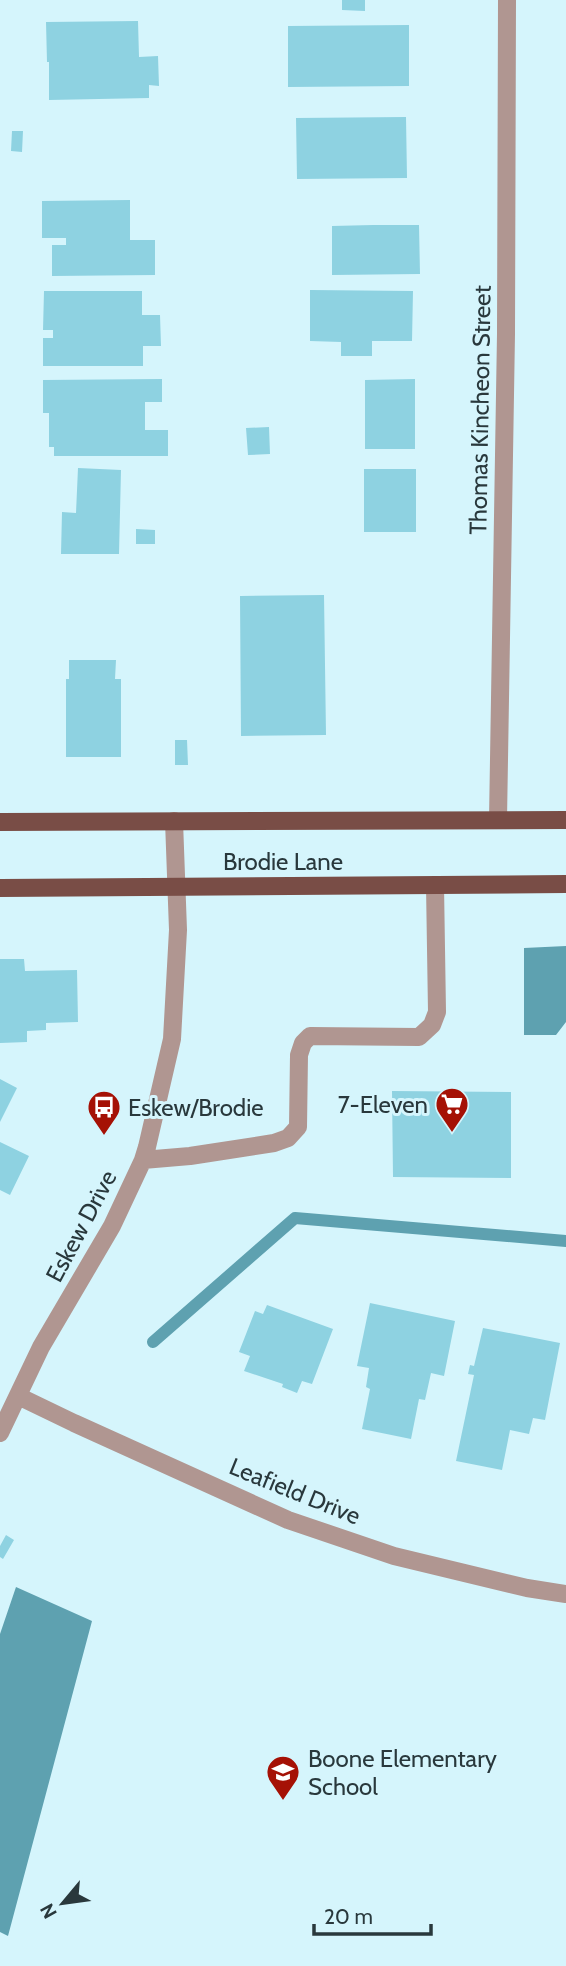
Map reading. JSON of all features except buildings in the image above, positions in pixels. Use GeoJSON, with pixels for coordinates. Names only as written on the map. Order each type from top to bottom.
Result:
{"type":"FeatureCollection","features":[{"type":"Feature","properties":{"kind":"main road","name":"Brodie Lane"},"geometry":{"type":"LineString","coordinates":[[0,822],[566,820]]}},
{"type":"Feature","properties":{"kind":"main road","name":"Brodie Lane"},"geometry":{"type":"LineString","coordinates":[[0,888],[566,884]]}},
{"type":"Feature","properties":{"kind":"street","name":"Thomas Kincheon Street"},"geometry":{"type":"LineString","coordinates":[[498,820],[506,334],[507,0]]}},
{"type":"Feature","properties":{"kind":"street","name":"Eskew Drive"},"geometry":{"type":"LineString","coordinates":[[0,1433],[41,1347],[112,1226],[143,1160],[172,1039],[177,968],[174,821]]}},
{"type":"Feature","properties":{"kind":"street"},"geometry":{"type":"LineString","coordinates":[[143,1160],[202,1154],[274,1143],[288,1138],[298,1127],[299,1055],[303,1043],[310,1036],[419,1037],[432,1025],[437,1012],[435,885]]}},
{"type":"Feature","properties":{"kind":"street","name":"Leafield Drive"},"geometry":{"type":"LineString","coordinates":[[18,1396],[288,1520],[394,1556],[527,1588],[566,1594]]}},
{"type":"Feature","properties":{"kind":"water"},"geometry":{"type":"Polygon","coordinates":[[[566,946],[566,1022],[556,1035],[524,1035],[524,948],[566,946]]]}},
{"type":"Feature","properties":{"kind":"water"},"geometry":{"type":"Polygon","coordinates":[[[16,1587],[92,1621],[8,1936],[0,1932],[0,1634],[16,1587]]]}},
{"type":"Feature","properties":{"kind":"waterway"},"geometry":{"type":"LineString","coordinates":[[153,1342],[295,1218],[566,1241]]}},
{"type":"Feature","properties":{"kind":"place","name":"7-Eleven"},"geometry":{"type":"Point","coordinates":[452,1134]}},
{"type":"Feature","properties":{"kind":"place","name":"Eskew/Brodie"},"geometry":{"type":"Point","coordinates":[104,1137]}},
{"type":"Feature","properties":{"kind":"place","name":"Boone Elementary School"},"geometry":{"type":"Point","coordinates":[283,1802]}}]}
